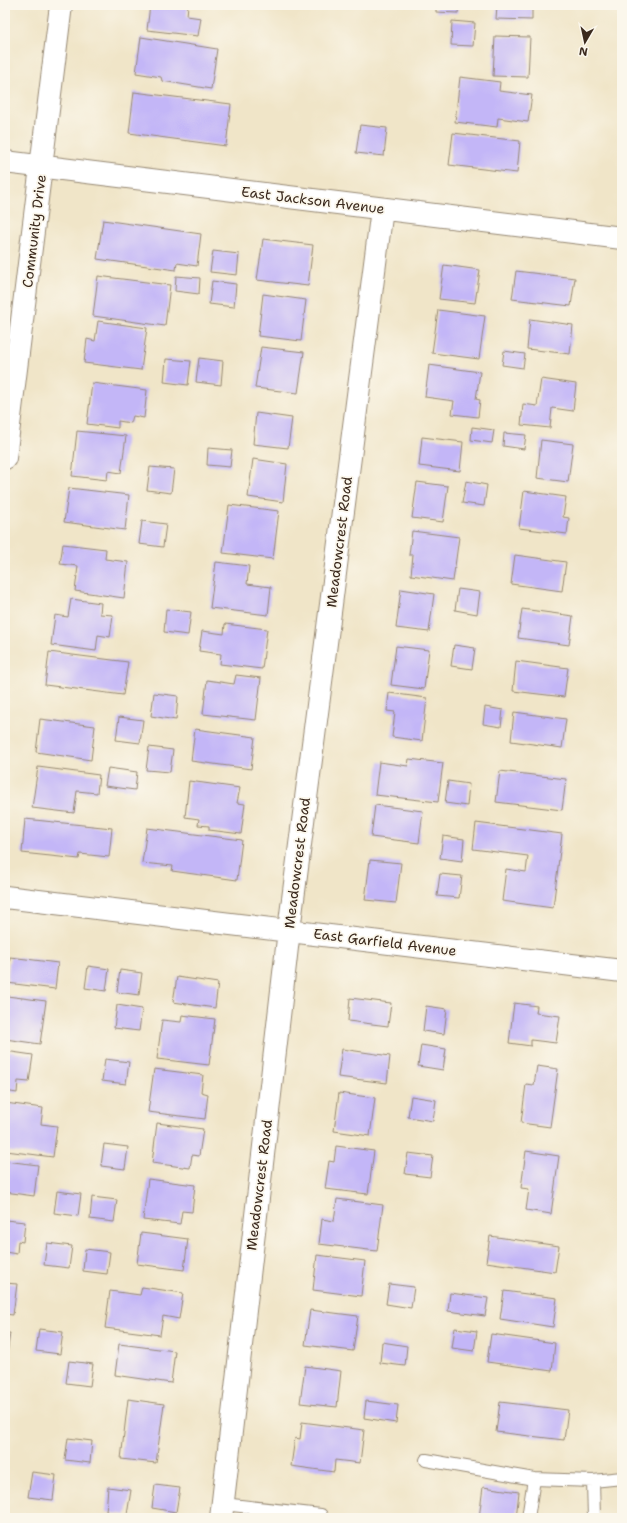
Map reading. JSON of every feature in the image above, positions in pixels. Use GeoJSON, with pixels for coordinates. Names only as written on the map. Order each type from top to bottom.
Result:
{"type":"FeatureCollection","features":[{"type":"Feature","properties":{"kind":"street","name":"Community Drive"},"geometry":{"type":"LineString","coordinates":[[5,458],[62,5]]}},
{"type":"Feature","properties":{"kind":"street","name":"East Jackson Avenue"},"geometry":{"type":"LineString","coordinates":[[5,162],[622,238]]}},
{"type":"Feature","properties":{"kind":"street","name":"Meadowcrest Road"},"geometry":{"type":"LineString","coordinates":[[222,1511],[289,930],[382,209]]}},
{"type":"Feature","properties":{"kind":"street","name":"East Garfield Avenue"},"geometry":{"type":"LineString","coordinates":[[5,897],[622,971]]}},
{"type":"Feature","properties":{"kind":"lane"},"geometry":{"type":"LineString","coordinates":[[426,1460],[534,1479],[593,1481],[622,1478]]}},
{"type":"Feature","properties":{"kind":"lane"},"geometry":{"type":"LineString","coordinates":[[528,1518],[534,1479]]}},
{"type":"Feature","properties":{"kind":"lane"},"geometry":{"type":"LineString","coordinates":[[593,1481],[594,1518]]}},
{"type":"Feature","properties":{"kind":"lane"},"geometry":{"type":"LineString","coordinates":[[222,1511],[321,1515],[320,1518]]}},
{"type":"Feature","properties":{"kind":"building"},"geometry":{"type":"Polygon","coordinates":[[[150,5],[188,5],[187,16],[201,18],[198,36],[147,30],[150,5]]]}},
{"type":"Feature","properties":{"kind":"building"},"geometry":{"type":"Polygon","coordinates":[[[436,5],[459,5],[458,13],[436,12],[436,5]]]}},
{"type":"Feature","properties":{"kind":"building"},"geometry":{"type":"Polygon","coordinates":[[[497,5],[532,5],[532,20],[496,19],[497,5]]]}},
{"type":"Feature","properties":{"kind":"building"},"geometry":{"type":"Polygon","coordinates":[[[452,21],[475,23],[473,46],[451,45],[452,21]]]}},
{"type":"Feature","properties":{"kind":"building"},"geometry":{"type":"Polygon","coordinates":[[[495,36],[530,37],[528,77],[493,76],[495,36]]]}},
{"type":"Feature","properties":{"kind":"building"},"geometry":{"type":"Polygon","coordinates":[[[141,37],[217,49],[211,89],[162,81],[161,77],[136,73],[141,37]]]}},
{"type":"Feature","properties":{"kind":"building"},"geometry":{"type":"Polygon","coordinates":[[[460,77],[500,82],[499,91],[532,95],[528,122],[498,118],[497,127],[455,122],[460,77]]]}},
{"type":"Feature","properties":{"kind":"building"},"geometry":{"type":"Polygon","coordinates":[[[134,92],[231,104],[226,146],[129,133],[134,92]]]}},
{"type":"Feature","properties":{"kind":"building"},"geometry":{"type":"Polygon","coordinates":[[[360,125],[387,128],[384,156],[356,153],[360,125]]]}},
{"type":"Feature","properties":{"kind":"building"},"geometry":{"type":"Polygon","coordinates":[[[453,133],[520,141],[517,173],[449,165],[453,133]]]}},
{"type":"Feature","properties":{"kind":"building"},"geometry":{"type":"Polygon","coordinates":[[[103,220],[201,234],[197,266],[177,263],[176,270],[97,259],[103,220]]]}},
{"type":"Feature","properties":{"kind":"building"},"geometry":{"type":"Polygon","coordinates":[[[263,239],[313,245],[308,286],[257,280],[263,239]]]}},
{"type":"Feature","properties":{"kind":"building"},"geometry":{"type":"Polygon","coordinates":[[[213,251],[239,254],[237,275],[210,272],[213,251]]]}},
{"type":"Feature","properties":{"kind":"building"},"geometry":{"type":"Polygon","coordinates":[[[444,265],[480,270],[475,303],[439,299],[444,265]]]}},
{"type":"Feature","properties":{"kind":"building"},"geometry":{"type":"Polygon","coordinates":[[[516,271],[575,278],[571,306],[512,299],[516,271]]]}},
{"type":"Feature","properties":{"kind":"building"},"geometry":{"type":"Polygon","coordinates":[[[98,276],[170,285],[165,326],[93,316],[98,276]]]}},
{"type":"Feature","properties":{"kind":"building"},"geometry":{"type":"Polygon","coordinates":[[[176,276],[200,278],[199,294],[175,291],[176,276]]]}},
{"type":"Feature","properties":{"kind":"building"},"geometry":{"type":"Polygon","coordinates":[[[212,281],[236,284],[234,307],[209,304],[212,281]]]}},
{"type":"Feature","properties":{"kind":"building"},"geometry":{"type":"Polygon","coordinates":[[[263,294],[306,300],[301,341],[258,336],[263,294]]]}},
{"type":"Feature","properties":{"kind":"building"},"geometry":{"type":"Polygon","coordinates":[[[438,310],[485,316],[479,359],[432,353],[438,310]]]}},
{"type":"Feature","properties":{"kind":"building"},"geometry":{"type":"Polygon","coordinates":[[[530,319],[573,325],[570,354],[527,349],[530,319]]]}},
{"type":"Feature","properties":{"kind":"building"},"geometry":{"type":"Polygon","coordinates":[[[98,321],[147,328],[141,370],[84,363],[87,339],[95,341],[98,321]]]}},
{"type":"Feature","properties":{"kind":"building"},"geometry":{"type":"Polygon","coordinates":[[[261,347],[304,352],[298,393],[255,388],[261,347]]]}},
{"type":"Feature","properties":{"kind":"building"},"geometry":{"type":"Polygon","coordinates":[[[504,351],[525,354],[523,368],[502,365],[504,351]]]}},
{"type":"Feature","properties":{"kind":"building"},"geometry":{"type":"Polygon","coordinates":[[[199,358],[223,361],[221,385],[196,382],[199,358]]]}},
{"type":"Feature","properties":{"kind":"building"},"geometry":{"type":"Polygon","coordinates":[[[166,359],[191,361],[188,385],[164,382],[166,359]]]}},
{"type":"Feature","properties":{"kind":"building"},"geometry":{"type":"Polygon","coordinates":[[[429,365],[480,372],[476,399],[480,400],[478,417],[452,414],[454,401],[425,397],[429,365]]]}},
{"type":"Feature","properties":{"kind":"building"},"geometry":{"type":"Polygon","coordinates":[[[541,379],[576,384],[573,411],[552,408],[550,428],[521,425],[523,404],[537,406],[541,379]]]}},
{"type":"Feature","properties":{"kind":"building"},"geometry":{"type":"Polygon","coordinates":[[[92,383],[147,390],[144,418],[133,416],[131,423],[118,421],[118,428],[87,424],[92,383]]]}},
{"type":"Feature","properties":{"kind":"building"},"geometry":{"type":"Polygon","coordinates":[[[256,413],[292,418],[288,448],[253,444],[256,413]]]}},
{"type":"Feature","properties":{"kind":"building"},"geometry":{"type":"Polygon","coordinates":[[[472,427],[494,430],[492,443],[471,440],[472,427]]]}},
{"type":"Feature","properties":{"kind":"building"},"geometry":{"type":"Polygon","coordinates":[[[77,431],[126,436],[121,473],[108,471],[107,480],[72,476],[77,431]]]}},
{"type":"Feature","properties":{"kind":"building"},"geometry":{"type":"Polygon","coordinates":[[[504,433],[526,435],[524,449],[503,446],[504,433]]]}},
{"type":"Feature","properties":{"kind":"building"},"geometry":{"type":"Polygon","coordinates":[[[422,437],[463,442],[460,471],[419,466],[422,437]]]}},
{"type":"Feature","properties":{"kind":"building"},"geometry":{"type":"Polygon","coordinates":[[[541,440],[573,444],[568,482],[537,478],[541,440]]]}},
{"type":"Feature","properties":{"kind":"building"},"geometry":{"type":"Polygon","coordinates":[[[208,448],[232,450],[230,467],[207,465],[208,448]]]}},
{"type":"Feature","properties":{"kind":"building"},"geometry":{"type":"Polygon","coordinates":[[[253,459],[287,464],[283,502],[248,497],[253,459]]]}},
{"type":"Feature","properties":{"kind":"building"},"geometry":{"type":"Polygon","coordinates":[[[150,467],[174,469],[171,493],[147,490],[150,467]]]}},
{"type":"Feature","properties":{"kind":"building"},"geometry":{"type":"Polygon","coordinates":[[[466,481],[487,485],[484,506],[462,503],[466,481]]]}},
{"type":"Feature","properties":{"kind":"building"},"geometry":{"type":"Polygon","coordinates":[[[417,482],[448,486],[443,522],[412,518],[417,482]]]}},
{"type":"Feature","properties":{"kind":"building"},"geometry":{"type":"Polygon","coordinates":[[[69,488],[129,495],[125,530],[64,522],[69,488]]]}},
{"type":"Feature","properties":{"kind":"building"},"geometry":{"type":"Polygon","coordinates":[[[524,491],[566,497],[563,517],[569,518],[567,534],[519,528],[524,491]]]}},
{"type":"Feature","properties":{"kind":"building"},"geometry":{"type":"Polygon","coordinates":[[[229,505],[279,511],[273,559],[223,553],[229,505]]]}},
{"type":"Feature","properties":{"kind":"building"},"geometry":{"type":"Polygon","coordinates":[[[142,521],[166,524],[163,547],[139,544],[142,521]]]}},
{"type":"Feature","properties":{"kind":"building"},"geometry":{"type":"Polygon","coordinates":[[[412,531],[459,537],[453,581],[411,575],[413,555],[409,555],[412,531]]]}},
{"type":"Feature","properties":{"kind":"building"},"geometry":{"type":"Polygon","coordinates":[[[63,544],[106,549],[105,559],[128,562],[124,598],[75,591],[78,566],[60,564],[63,544]]]}},
{"type":"Feature","properties":{"kind":"building"},"geometry":{"type":"Polygon","coordinates":[[[515,555],[566,562],[562,591],[511,584],[515,555]]]}},
{"type":"Feature","properties":{"kind":"building"},"geometry":{"type":"Polygon","coordinates":[[[216,562],[249,566],[247,584],[271,587],[268,615],[210,608],[216,562]]]}},
{"type":"Feature","properties":{"kind":"building"},"geometry":{"type":"Polygon","coordinates":[[[401,589],[434,594],[429,632],[396,628],[401,589]]]}},
{"type":"Feature","properties":{"kind":"building"},"geometry":{"type":"Polygon","coordinates":[[[458,589],[480,592],[477,614],[455,610],[458,589]]]}},
{"type":"Feature","properties":{"kind":"building"},"geometry":{"type":"Polygon","coordinates":[[[71,599],[101,603],[100,614],[113,615],[110,637],[98,635],[96,651],[51,645],[55,615],[68,617],[71,599]]]}},
{"type":"Feature","properties":{"kind":"building"},"geometry":{"type":"Polygon","coordinates":[[[166,609],[191,612],[188,635],[164,632],[166,609]]]}},
{"type":"Feature","properties":{"kind":"building"},"geometry":{"type":"Polygon","coordinates":[[[522,609],[573,616],[569,645],[518,638],[522,609]]]}},
{"type":"Feature","properties":{"kind":"building"},"geometry":{"type":"Polygon","coordinates":[[[225,624],[267,629],[262,669],[220,664],[221,654],[199,651],[202,631],[224,634],[225,624]]]}},
{"type":"Feature","properties":{"kind":"building"},"geometry":{"type":"Polygon","coordinates":[[[454,645],[475,648],[472,669],[451,666],[454,645]]]}},
{"type":"Feature","properties":{"kind":"building"},"geometry":{"type":"Polygon","coordinates":[[[396,646],[429,650],[424,689],[391,685],[396,646]]]}},
{"type":"Feature","properties":{"kind":"building"},"geometry":{"type":"Polygon","coordinates":[[[49,652],[128,662],[123,695],[45,685],[49,652]]]}},
{"type":"Feature","properties":{"kind":"building"},"geometry":{"type":"Polygon","coordinates":[[[516,661],[568,668],[564,697],[513,691],[516,661]]]}},
{"type":"Feature","properties":{"kind":"building"},"geometry":{"type":"Polygon","coordinates":[[[236,675],[261,678],[256,720],[203,714],[207,680],[234,684],[236,675]]]}},
{"type":"Feature","properties":{"kind":"building"},"geometry":{"type":"Polygon","coordinates":[[[154,693],[178,696],[176,720],[151,716],[154,693]]]}},
{"type":"Feature","properties":{"kind":"building"},"geometry":{"type":"Polygon","coordinates":[[[389,693],[427,698],[422,741],[392,737],[395,712],[387,711],[389,693]]]}},
{"type":"Feature","properties":{"kind":"building"},"geometry":{"type":"Polygon","coordinates":[[[485,707],[503,710],[501,727],[483,724],[485,707]]]}},
{"type":"Feature","properties":{"kind":"building"},"geometry":{"type":"Polygon","coordinates":[[[514,712],[566,719],[562,748],[511,741],[514,712]]]}},
{"type":"Feature","properties":{"kind":"building"},"geometry":{"type":"Polygon","coordinates":[[[119,717],[143,720],[140,743],[116,740],[119,717]]]}},
{"type":"Feature","properties":{"kind":"building"},"geometry":{"type":"Polygon","coordinates":[[[40,719],[95,726],[91,760],[36,752],[40,719]]]}},
{"type":"Feature","properties":{"kind":"building"},"geometry":{"type":"Polygon","coordinates":[[[195,729],[255,737],[251,769],[191,761],[195,729]]]}},
{"type":"Feature","properties":{"kind":"building"},"geometry":{"type":"Polygon","coordinates":[[[149,747],[173,750],[170,772],[146,770],[149,747]]]}},
{"type":"Feature","properties":{"kind":"building"},"geometry":{"type":"Polygon","coordinates":[[[409,759],[443,763],[438,802],[375,795],[379,762],[408,766],[409,759]]]}},
{"type":"Feature","properties":{"kind":"building"},"geometry":{"type":"Polygon","coordinates":[[[38,767],[99,775],[97,793],[77,791],[74,813],[32,808],[38,767]]]}},
{"type":"Feature","properties":{"kind":"building"},"geometry":{"type":"Polygon","coordinates":[[[108,768],[137,772],[135,790],[105,786],[108,768]]]}},
{"type":"Feature","properties":{"kind":"building"},"geometry":{"type":"Polygon","coordinates":[[[500,771],[566,779],[562,810],[496,802],[500,771]]]}},
{"type":"Feature","properties":{"kind":"building"},"geometry":{"type":"Polygon","coordinates":[[[189,781],[240,788],[237,803],[245,804],[241,834],[209,830],[209,826],[198,825],[199,819],[185,817],[189,781]]]}},
{"type":"Feature","properties":{"kind":"building"},"geometry":{"type":"Polygon","coordinates":[[[448,781],[469,784],[467,806],[445,803],[448,781]]]}},
{"type":"Feature","properties":{"kind":"building"},"geometry":{"type":"Polygon","coordinates":[[[375,805],[423,811],[419,843],[371,837],[375,805]]]}},
{"type":"Feature","properties":{"kind":"building"},"geometry":{"type":"Polygon","coordinates":[[[25,819],[112,828],[109,857],[80,854],[79,859],[22,853],[25,819]]]}},
{"type":"Feature","properties":{"kind":"building"},"geometry":{"type":"Polygon","coordinates":[[[476,823],[562,834],[553,908],[502,901],[506,869],[526,872],[528,856],[473,849],[476,823]]]}},
{"type":"Feature","properties":{"kind":"building"},"geometry":{"type":"Polygon","coordinates":[[[147,828],[242,840],[237,880],[172,871],[173,866],[142,863],[147,828]]]}},
{"type":"Feature","properties":{"kind":"building"},"geometry":{"type":"Polygon","coordinates":[[[443,836],[464,839],[462,861],[440,858],[443,836]]]}},
{"type":"Feature","properties":{"kind":"building"},"geometry":{"type":"Polygon","coordinates":[[[370,860],[401,863],[396,903],[365,900],[370,860]]]}},
{"type":"Feature","properties":{"kind":"building"},"geometry":{"type":"Polygon","coordinates":[[[440,874],[462,876],[459,898],[437,896],[440,874]]]}},
{"type":"Feature","properties":{"kind":"building"},"geometry":{"type":"Polygon","coordinates":[[[10,957],[58,963],[55,989],[7,983],[10,957]]]}},
{"type":"Feature","properties":{"kind":"building"},"geometry":{"type":"Polygon","coordinates":[[[88,966],[109,969],[106,991],[85,988],[88,966]]]}},
{"type":"Feature","properties":{"kind":"building"},"geometry":{"type":"Polygon","coordinates":[[[120,970],[142,973],[139,995],[117,992],[120,970]]]}},
{"type":"Feature","properties":{"kind":"building"},"geometry":{"type":"Polygon","coordinates":[[[177,977],[218,983],[215,1008],[173,1002],[177,977]]]}},
{"type":"Feature","properties":{"kind":"building"},"geometry":{"type":"Polygon","coordinates":[[[7,996],[46,1001],[40,1044],[5,1039],[7,996]]]}},
{"type":"Feature","properties":{"kind":"building"},"geometry":{"type":"Polygon","coordinates":[[[350,998],[391,1003],[388,1026],[348,1021],[350,998]]]}},
{"type":"Feature","properties":{"kind":"building"},"geometry":{"type":"Polygon","coordinates":[[[514,1003],[537,1006],[536,1013],[560,1016],[556,1043],[531,1040],[531,1046],[509,1043],[514,1003]]]}},
{"type":"Feature","properties":{"kind":"building"},"geometry":{"type":"Polygon","coordinates":[[[117,1005],[142,1009],[139,1031],[114,1028],[117,1005]]]}},
{"type":"Feature","properties":{"kind":"building"},"geometry":{"type":"Polygon","coordinates":[[[426,1006],[447,1009],[444,1034],[423,1031],[426,1006]]]}},
{"type":"Feature","properties":{"kind":"building"},"geometry":{"type":"Polygon","coordinates":[[[182,1015],[215,1019],[209,1065],[157,1059],[162,1020],[181,1022],[182,1015]]]}},
{"type":"Feature","properties":{"kind":"building"},"geometry":{"type":"Polygon","coordinates":[[[421,1045],[446,1049],[443,1070],[418,1066],[421,1045]]]}},
{"type":"Feature","properties":{"kind":"building"},"geometry":{"type":"Polygon","coordinates":[[[342,1049],[390,1056],[387,1083],[338,1077],[342,1049]]]}},
{"type":"Feature","properties":{"kind":"building"},"geometry":{"type":"Polygon","coordinates":[[[5,1051],[33,1055],[29,1082],[18,1081],[17,1093],[5,1091],[5,1051]]]}},
{"type":"Feature","properties":{"kind":"building"},"geometry":{"type":"Polygon","coordinates":[[[105,1059],[129,1062],[126,1084],[102,1081],[105,1059]]]}},
{"type":"Feature","properties":{"kind":"building"},"geometry":{"type":"Polygon","coordinates":[[[537,1066],[558,1069],[550,1127],[521,1123],[526,1084],[534,1085],[537,1066]]]}},
{"type":"Feature","properties":{"kind":"building"},"geometry":{"type":"Polygon","coordinates":[[[154,1069],[203,1075],[201,1092],[208,1094],[205,1119],[148,1112],[154,1069]]]}},
{"type":"Feature","properties":{"kind":"building"},"geometry":{"type":"Polygon","coordinates":[[[339,1093],[375,1098],[370,1136],[334,1131],[339,1093]]]}},
{"type":"Feature","properties":{"kind":"building"},"geometry":{"type":"Polygon","coordinates":[[[411,1096],[436,1100],[433,1121],[408,1117],[411,1096]]]}},
{"type":"Feature","properties":{"kind":"building"},"geometry":{"type":"Polygon","coordinates":[[[5,1103],[43,1108],[41,1124],[57,1126],[53,1157],[6,1151],[9,1133],[5,1132],[5,1103]]]}},
{"type":"Feature","properties":{"kind":"building"},"geometry":{"type":"Polygon","coordinates":[[[157,1123],[203,1129],[199,1156],[192,1155],[190,1168],[152,1163],[157,1123]]]}},
{"type":"Feature","properties":{"kind":"building"},"geometry":{"type":"Polygon","coordinates":[[[104,1144],[128,1147],[125,1169],[101,1166],[104,1144]]]}},
{"type":"Feature","properties":{"kind":"building"},"geometry":{"type":"Polygon","coordinates":[[[336,1146],[374,1151],[368,1194],[325,1189],[329,1161],[334,1162],[336,1146]]]}},
{"type":"Feature","properties":{"kind":"building"},"geometry":{"type":"Polygon","coordinates":[[[526,1151],[559,1156],[551,1214],[526,1210],[529,1189],[521,1188],[526,1151]]]}},
{"type":"Feature","properties":{"kind":"building"},"geometry":{"type":"Polygon","coordinates":[[[408,1153],[433,1156],[430,1177],[405,1174],[408,1153]]]}},
{"type":"Feature","properties":{"kind":"building"},"geometry":{"type":"Polygon","coordinates":[[[5,1161],[38,1165],[34,1196],[5,1192],[5,1161]]]}},
{"type":"Feature","properties":{"kind":"building"},"geometry":{"type":"Polygon","coordinates":[[[148,1179],[195,1185],[192,1212],[182,1211],[180,1224],[143,1220],[148,1179]]]}},
{"type":"Feature","properties":{"kind":"building"},"geometry":{"type":"Polygon","coordinates":[[[57,1191],[81,1194],[78,1216],[54,1213],[57,1191]]]}},
{"type":"Feature","properties":{"kind":"building"},"geometry":{"type":"Polygon","coordinates":[[[92,1197],[117,1200],[114,1222],[90,1219],[92,1197]]]}},
{"type":"Feature","properties":{"kind":"building"},"geometry":{"type":"Polygon","coordinates":[[[337,1199],[383,1205],[377,1251],[319,1244],[322,1219],[334,1221],[337,1199]]]}},
{"type":"Feature","properties":{"kind":"building"},"geometry":{"type":"Polygon","coordinates":[[[5,1220],[25,1222],[23,1242],[18,1241],[17,1254],[5,1252],[5,1220]]]}},
{"type":"Feature","properties":{"kind":"building"},"geometry":{"type":"Polygon","coordinates":[[[141,1233],[188,1239],[184,1270],[137,1264],[141,1233]]]}},
{"type":"Feature","properties":{"kind":"building"},"geometry":{"type":"Polygon","coordinates":[[[490,1236],[559,1246],[555,1272],[486,1262],[490,1236]]]}},
{"type":"Feature","properties":{"kind":"building"},"geometry":{"type":"Polygon","coordinates":[[[47,1243],[72,1246],[69,1268],[44,1265],[47,1243]]]}},
{"type":"Feature","properties":{"kind":"building"},"geometry":{"type":"Polygon","coordinates":[[[85,1249],[110,1252],[107,1274],[83,1271],[85,1249]]]}},
{"type":"Feature","properties":{"kind":"building"},"geometry":{"type":"Polygon","coordinates":[[[317,1255],[365,1261],[361,1296],[313,1290],[317,1255]]]}},
{"type":"Feature","properties":{"kind":"building"},"geometry":{"type":"Polygon","coordinates":[[[5,1283],[17,1284],[13,1315],[5,1314],[5,1283]]]}},
{"type":"Feature","properties":{"kind":"building"},"geometry":{"type":"Polygon","coordinates":[[[389,1284],[414,1287],[411,1308],[386,1304],[389,1284]]]}},
{"type":"Feature","properties":{"kind":"building"},"geometry":{"type":"Polygon","coordinates":[[[142,1287],[183,1293],[179,1319],[163,1316],[160,1335],[105,1328],[110,1291],[140,1295],[142,1287]]]}},
{"type":"Feature","properties":{"kind":"building"},"geometry":{"type":"Polygon","coordinates":[[[504,1291],[557,1298],[553,1327],[500,1319],[504,1291]]]}},
{"type":"Feature","properties":{"kind":"building"},"geometry":{"type":"Polygon","coordinates":[[[450,1293],[488,1298],[485,1316],[448,1311],[450,1293]]]}},
{"type":"Feature","properties":{"kind":"building"},"geometry":{"type":"Polygon","coordinates":[[[310,1310],[358,1316],[353,1351],[305,1345],[310,1310]]]}},
{"type":"Feature","properties":{"kind":"building"},"geometry":{"type":"Polygon","coordinates":[[[455,1328],[477,1331],[474,1351],[452,1348],[455,1328]]]}},
{"type":"Feature","properties":{"kind":"building"},"geometry":{"type":"Polygon","coordinates":[[[39,1329],[63,1332],[60,1354],[36,1351],[39,1329]]]}},
{"type":"Feature","properties":{"kind":"building"},"geometry":{"type":"Polygon","coordinates":[[[5,1333],[10,1333],[6,1362],[5,1362],[5,1333]]]}},
{"type":"Feature","properties":{"kind":"building"},"geometry":{"type":"Polygon","coordinates":[[[491,1334],[555,1343],[552,1371],[487,1362],[491,1334]]]}},
{"type":"Feature","properties":{"kind":"building"},"geometry":{"type":"Polygon","coordinates":[[[382,1342],[407,1346],[405,1366],[380,1363],[382,1342]]]}},
{"type":"Feature","properties":{"kind":"building"},"geometry":{"type":"Polygon","coordinates":[[[119,1344],[175,1351],[171,1383],[115,1375],[119,1344]]]}},
{"type":"Feature","properties":{"kind":"building"},"geometry":{"type":"Polygon","coordinates":[[[69,1361],[93,1364],[90,1386],[66,1383],[69,1361]]]}},
{"type":"Feature","properties":{"kind":"building"},"geometry":{"type":"Polygon","coordinates":[[[305,1366],[341,1371],[337,1407],[300,1403],[305,1366]]]}},
{"type":"Feature","properties":{"kind":"building"},"geometry":{"type":"Polygon","coordinates":[[[128,1399],[164,1404],[156,1463],[121,1459],[128,1399]]]}},
{"type":"Feature","properties":{"kind":"building"},"geometry":{"type":"Polygon","coordinates":[[[366,1401],[398,1405],[396,1423],[364,1418],[366,1401]]]}},
{"type":"Feature","properties":{"kind":"building"},"geometry":{"type":"Polygon","coordinates":[[[500,1402],[568,1410],[564,1440],[496,1432],[500,1402]]]}},
{"type":"Feature","properties":{"kind":"building"},"geometry":{"type":"Polygon","coordinates":[[[302,1422],[364,1430],[360,1463],[335,1460],[334,1472],[291,1466],[295,1438],[300,1439],[302,1422]]]}},
{"type":"Feature","properties":{"kind":"building"},"geometry":{"type":"Polygon","coordinates":[[[68,1438],[92,1441],[90,1463],[65,1460],[68,1438]]]}},
{"type":"Feature","properties":{"kind":"building"},"geometry":{"type":"Polygon","coordinates":[[[32,1472],[56,1475],[53,1500],[28,1497],[32,1472]]]}},
{"type":"Feature","properties":{"kind":"building"},"geometry":{"type":"Polygon","coordinates":[[[155,1485],[180,1488],[176,1512],[152,1508],[155,1485]]]}},
{"type":"Feature","properties":{"kind":"building"},"geometry":{"type":"Polygon","coordinates":[[[108,1487],[131,1490],[127,1515],[106,1512],[108,1487]]]}},
{"type":"Feature","properties":{"kind":"building"},"geometry":{"type":"Polygon","coordinates":[[[483,1487],[519,1492],[516,1518],[479,1518],[483,1487]]]}}]}
